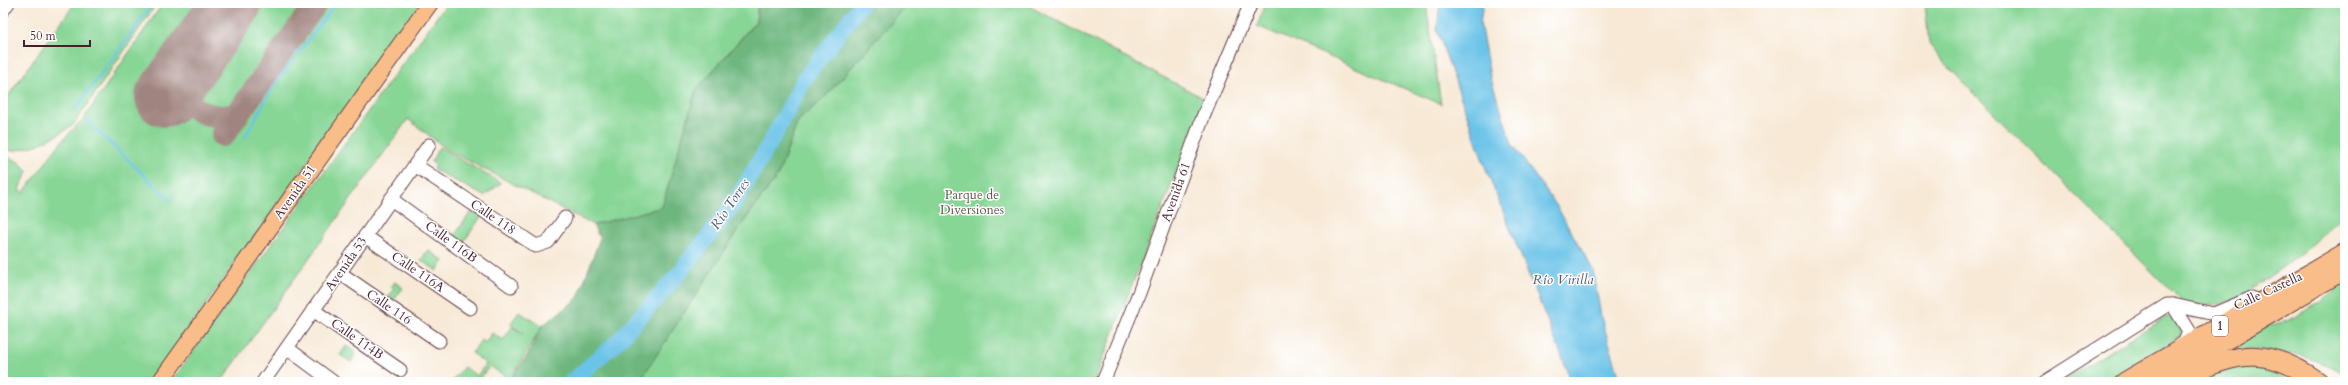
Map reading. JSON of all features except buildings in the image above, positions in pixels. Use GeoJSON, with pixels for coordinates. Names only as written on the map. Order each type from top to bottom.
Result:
{"type":"FeatureCollection","features":[{"type":"Feature","properties":{"kind":"highway","name":"1"},"geometry":{"type":"LineString","coordinates":[[2155,373],[2316,269],[2345,253]]}},
{"type":"Feature","properties":{"kind":"highway","name":"1"},"geometry":{"type":"LineString","coordinates":[[2125,382],[2155,373],[2345,269]]}},
{"type":"Feature","properties":{"kind":"highway"},"geometry":{"type":"LineString","coordinates":[[2176,382],[2222,360],[2236,356],[2255,356],[2288,365],[2319,382]]}},
{"type":"Feature","properties":{"kind":"main road","name":"Avenida 51"},"geometry":{"type":"LineString","coordinates":[[160,382],[430,3]]}},
{"type":"Feature","properties":{"kind":"street"},"geometry":{"type":"LineString","coordinates":[[3,10],[8,3]]}},
{"type":"Feature","properties":{"kind":"street","name":"Avenida 61"},"geometry":{"type":"LineString","coordinates":[[1103,382],[1139,293],[1203,117],[1251,3]]}},
{"type":"Feature","properties":{"kind":"street","name":"Avenida 53"},"geometry":{"type":"LineString","coordinates":[[263,382],[429,145]]}},
{"type":"Feature","properties":{"kind":"street","name":"Calle 118"},"geometry":{"type":"LineString","coordinates":[[415,165],[536,246],[548,242],[565,218]]}},
{"type":"Feature","properties":{"kind":"street","name":"Calle 116B"},"geometry":{"type":"LineString","coordinates":[[391,199],[512,286]]}},
{"type":"Feature","properties":{"kind":"street","name":"Calle 116A"},"geometry":{"type":"LineString","coordinates":[[365,236],[470,308]]}},
{"type":"Feature","properties":{"kind":"street","name":"Calle Castella"},"geometry":{"type":"LineString","coordinates":[[2173,305],[2205,313],[2223,312],[2316,269],[2345,248]]}},
{"type":"Feature","properties":{"kind":"street","name":"Calle 116"},"geometry":{"type":"LineString","coordinates":[[340,273],[439,341]]}},
{"type":"Feature","properties":{"kind":"street"},"geometry":{"type":"LineString","coordinates":[[2045,382],[2161,308],[2173,305],[2187,325],[2189,334],[2185,342],[2155,373]]}},
{"type":"Feature","properties":{"kind":"street","name":"Calle 114B"},"geometry":{"type":"LineString","coordinates":[[313,310],[400,370]]}},
{"type":"Feature","properties":{"kind":"street"},"geometry":{"type":"LineString","coordinates":[[287,348],[333,382]]}},
{"type":"Feature","properties":{"kind":"green space"},"geometry":{"type":"Polygon","coordinates":[[[75,3],[157,3],[74,124],[50,139],[31,147],[12,151],[3,151],[3,103],[75,3]]]}},
{"type":"Feature","properties":{"kind":"green space"},"geometry":{"type":"Polygon","coordinates":[[[163,3],[207,3],[145,89],[171,107],[220,125],[213,133],[226,142],[325,3],[421,3],[159,370],[145,382],[3,382],[3,157],[14,159],[28,171],[19,189],[23,193],[61,142],[84,118],[163,3]]]}},
{"type":"Feature","properties":{"kind":"green space"},"geometry":{"type":"Polygon","coordinates":[[[254,3],[306,3],[235,103],[217,109],[191,98],[189,94],[254,3]]]}},
{"type":"Feature","properties":{"kind":"green space"},"geometry":{"type":"Polygon","coordinates":[[[447,3],[758,3],[756,21],[696,90],[662,208],[593,225],[449,151],[408,119],[221,382],[171,382],[447,3]]]}},
{"type":"Feature","properties":{"kind":"green space"},"geometry":{"type":"Polygon","coordinates":[[[758,3],[909,3],[823,99],[798,121],[778,175],[742,224],[639,382],[509,382],[527,356],[542,326],[578,298],[600,238],[593,225],[662,207],[696,90],[756,22],[758,3]]]}},
{"type":"Feature","properties":{"kind":"green space","name":"Parque de Diversiones"},"geometry":{"type":"Polygon","coordinates":[[[909,3],[1023,3],[1205,99],[1094,382],[639,382],[742,224],[778,175],[798,121],[823,99],[909,3]]]}},
{"type":"Feature","properties":{"kind":"green space"},"geometry":{"type":"Polygon","coordinates":[[[1266,3],[1428,3],[1427,10],[1441,104],[1257,26],[1266,3]]]}},
{"type":"Feature","properties":{"kind":"green space"},"geometry":{"type":"Polygon","coordinates":[[[1925,3],[2345,3],[2345,215],[2337,220],[2316,241],[2285,266],[2258,285],[2234,299],[2225,303],[2207,305],[2180,300],[1944,63],[1929,44],[1925,3]]]}},
{"type":"Feature","properties":{"kind":"green space"},"geometry":{"type":"Polygon","coordinates":[[[439,147],[501,183],[484,196],[433,169],[436,165],[431,162],[439,147]]]}},
{"type":"Feature","properties":{"kind":"green space"},"geometry":{"type":"Polygon","coordinates":[[[470,213],[483,214],[463,243],[454,239],[454,236],[470,213]]]}},
{"type":"Feature","properties":{"kind":"green space"},"geometry":{"type":"Polygon","coordinates":[[[428,250],[444,261],[437,271],[421,260],[428,250]]]}},
{"type":"Feature","properties":{"kind":"green space"},"geometry":{"type":"Polygon","coordinates":[[[2345,281],[2345,374],[2319,362],[2292,354],[2235,349],[2256,328],[2287,321],[2321,302],[2345,281]]]}},
{"type":"Feature","properties":{"kind":"green space"},"geometry":{"type":"Polygon","coordinates":[[[395,282],[403,288],[394,300],[388,298],[394,289],[391,287],[395,282]]]}},
{"type":"Feature","properties":{"kind":"green space"},"geometry":{"type":"Polygon","coordinates":[[[519,312],[542,326],[510,380],[490,366],[477,382],[451,382],[464,367],[477,376],[486,364],[472,353],[481,340],[485,343],[492,333],[503,340],[512,327],[523,334],[510,324],[519,312]]]}},
{"type":"Feature","properties":{"kind":"green space"},"geometry":{"type":"Polygon","coordinates":[[[2167,316],[2177,320],[2183,331],[2179,338],[2104,382],[2060,382],[2167,316]]]}},
{"type":"Feature","properties":{"kind":"green space"},"geometry":{"type":"Polygon","coordinates":[[[346,346],[356,352],[351,362],[340,355],[346,346]]]}},
{"type":"Feature","properties":{"kind":"green space"},"geometry":{"type":"Polygon","coordinates":[[[2237,366],[2251,367],[2271,372],[2289,382],[2195,382],[2217,370],[2237,366]]]}},
{"type":"Feature","properties":{"kind":"water","name":"Río Virilla"},"geometry":{"type":"Polygon","coordinates":[[[1440,3],[1483,3],[1480,23],[1490,76],[1512,144],[1556,205],[1593,270],[1601,317],[1619,375],[1619,382],[1569,382],[1566,367],[1486,169],[1437,30],[1440,3]]]}},
{"type":"Feature","properties":{"kind":"waterway"},"geometry":{"type":"LineString","coordinates":[[75,110],[153,3]]}},
{"type":"Feature","properties":{"kind":"waterway"},"geometry":{"type":"LineString","coordinates":[[244,139],[273,87],[336,3]]}},
{"type":"Feature","properties":{"kind":"waterway","name":"Río Torres"},"geometry":{"type":"LineString","coordinates":[[571,382],[617,342],[676,277],[733,205],[770,143],[805,78],[862,3]]}},
{"type":"Feature","properties":{"kind":"waterway"},"geometry":{"type":"LineString","coordinates":[[87,121],[170,200]]}},
{"type":"Feature","properties":{"kind":"taxiway"},"geometry":{"type":"LineString","coordinates":[[223,135],[316,3]]}},
{"type":"Feature","properties":{"kind":"taxiway"},"geometry":{"type":"LineString","coordinates":[[182,73],[179,86],[184,101],[196,109],[216,117],[237,114]]}},
{"type":"Feature","properties":{"kind":"runway"},"geometry":{"type":"LineString","coordinates":[[165,97],[232,3]]}}]}
